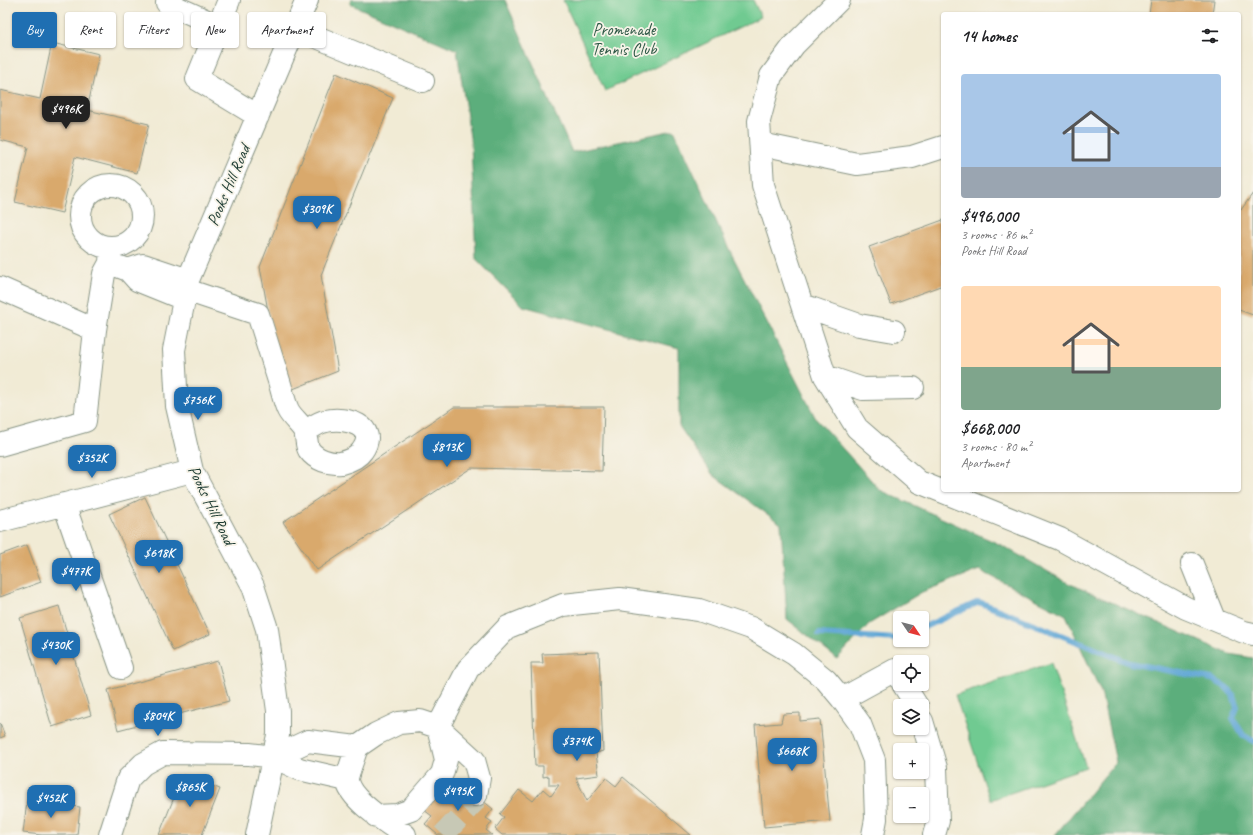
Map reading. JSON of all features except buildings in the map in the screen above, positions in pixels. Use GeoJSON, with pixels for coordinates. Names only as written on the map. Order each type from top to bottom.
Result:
{"type":"FeatureCollection","features":[{"type":"Feature","properties":{"kind":"street"},"geometry":{"type":"LineString","coordinates":[[168,0],[167,3],[191,14]]}},
{"type":"Feature","properties":{"kind":"street"},"geometry":{"type":"LineString","coordinates":[[224,12],[229,0]]}},
{"type":"Feature","properties":{"kind":"street","name":"Pooks Hill Road"},"geometry":{"type":"LineString","coordinates":[[302,12],[307,0]]}},
{"type":"Feature","properties":{"kind":"street"},"geometry":{"type":"LineString","coordinates":[[839,0],[794,45],[771,76],[759,121],[763,185],[825,376],[857,428],[918,482],[941,491]]}},
{"type":"Feature","properties":{"kind":"street"},"geometry":{"type":"LineString","coordinates":[[326,41],[423,81]]}},
{"type":"Feature","properties":{"kind":"street"},"geometry":{"type":"LineString","coordinates":[[209,48],[197,79],[258,116]]}},
{"type":"Feature","properties":{"kind":"street","name":"Pooks Hill Road"},"geometry":{"type":"LineString","coordinates":[[257,835],[278,735],[278,711],[267,629],[253,586],[192,471],[177,406],[174,350],[186,290],[287,48]]}},
{"type":"Feature","properties":{"kind":"street"},"geometry":{"type":"LineString","coordinates":[[761,144],[857,164],[912,157],[941,148]]}},
{"type":"Feature","properties":{"kind":"street"},"geometry":{"type":"LineString","coordinates":[[0,445],[85,420],[95,330],[104,274],[116,260],[137,280],[186,290],[258,314],[288,410],[304,432]]}},
{"type":"Feature","properties":{"kind":"street"},"geometry":{"type":"LineString","coordinates":[[0,288],[95,330]]}},
{"type":"Feature","properties":{"kind":"street"},"geometry":{"type":"LineString","coordinates":[[802,305],[859,325],[894,331]]}},
{"type":"Feature","properties":{"kind":"street"},"geometry":{"type":"LineString","coordinates":[[825,376],[863,389],[913,388]]}},
{"type":"Feature","properties":{"kind":"street"},"geometry":{"type":"LineString","coordinates":[[0,521],[192,471]]}},
{"type":"Feature","properties":{"kind":"street"},"geometry":{"type":"LineString","coordinates":[[943,492],[1060,539],[1186,608],[1253,634]]}},
{"type":"Feature","properties":{"kind":"street"},"geometry":{"type":"LineString","coordinates":[[64,504],[121,668]]}},
{"type":"Feature","properties":{"kind":"street"},"geometry":{"type":"LineString","coordinates":[[1192,564],[1214,619]]}},
{"type":"Feature","properties":{"kind":"street"},"geometry":{"type":"LineString","coordinates":[[376,816],[397,815],[411,810],[442,774],[446,760],[438,727],[468,669],[508,627],[563,605],[620,599],[699,610],[751,628],[794,654],[826,680],[860,724],[874,760],[876,819],[873,835]]}},
{"type":"Feature","properties":{"kind":"street"},"geometry":{"type":"LineString","coordinates":[[842,699],[893,671]]}},
{"type":"Feature","properties":{"kind":"street"},"geometry":{"type":"LineString","coordinates":[[405,835],[376,816],[353,795],[347,780],[357,747],[376,734],[399,723],[420,721],[438,727],[474,760],[479,778],[476,795]]}},
{"type":"Feature","properties":{"kind":"street"},"geometry":{"type":"LineString","coordinates":[[926,735],[936,768],[938,821],[934,835]]}},
{"type":"Feature","properties":{"kind":"street"},"geometry":{"type":"LineString","coordinates":[[274,757],[308,741],[357,747]]}},
{"type":"Feature","properties":{"kind":"street"},"geometry":{"type":"LineString","coordinates":[[110,835],[128,779],[143,764],[163,753],[249,754],[274,757],[299,769],[347,780]]}},
{"type":"Feature","properties":{"kind":"green space"},"geometry":{"type":"Polygon","coordinates":[[[351,0],[505,0],[572,152],[674,130],[729,249],[816,419],[880,490],[1001,545],[1068,583],[1229,654],[1253,658],[1253,835],[1055,835],[1116,762],[1101,692],[1066,615],[979,570],[922,592],[869,624],[837,659],[787,619],[781,524],[713,475],[679,426],[679,348],[523,306],[476,259],[471,144],[457,50],[350,4],[351,0]]]}},
{"type":"Feature","properties":{"kind":"green space","name":"Promenade Tennis Club"},"geometry":{"type":"Polygon","coordinates":[[[563,0],[753,0],[761,17],[605,91],[563,0]]]}},
{"type":"Feature","properties":{"kind":"green space"},"geometry":{"type":"Polygon","coordinates":[[[1051,663],[1086,767],[990,800],[955,695],[1051,663]]]}},
{"type":"Feature","properties":{"kind":"waterway"},"geometry":{"type":"LineString","coordinates":[[929,625],[979,602],[1130,663],[1212,679],[1226,687],[1233,695],[1237,707],[1233,718],[1243,735],[1253,741]]}},
{"type":"Feature","properties":{"kind":"waterway"},"geometry":{"type":"LineString","coordinates":[[819,634],[893,639]]}},
{"type":"Feature","properties":{"kind":"tunnel"},"geometry":{"type":"LineString","coordinates":[[443,835],[474,802],[476,795]]}}]}
